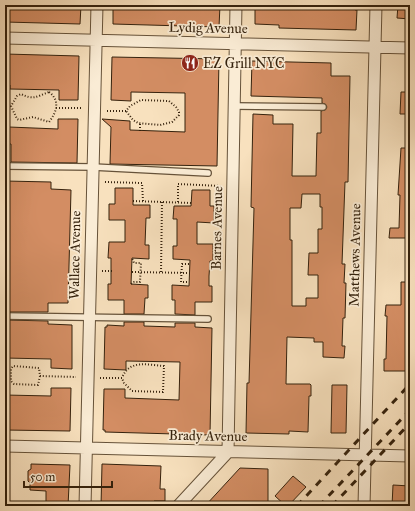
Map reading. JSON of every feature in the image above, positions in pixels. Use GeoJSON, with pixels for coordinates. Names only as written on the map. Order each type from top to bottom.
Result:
{"type":"FeatureCollection","features":[{"type":"Feature","properties":{"kind":"street","name":"Wallace Avenue"},"geometry":{"type":"LineString","coordinates":[[86,506],[86,448],[97,5]]}},
{"type":"Feature","properties":{"kind":"street","name":"Barnes Avenue"},"geometry":{"type":"LineString","coordinates":[[228,452],[236,5]]}},
{"type":"Feature","properties":{"kind":"street","name":"Matthews Avenue"},"geometry":{"type":"LineString","coordinates":[[364,506],[376,5]]}},
{"type":"Feature","properties":{"kind":"street","name":"Lydig Avenue"},"geometry":{"type":"LineString","coordinates":[[5,38],[410,48]]}},
{"type":"Feature","properties":{"kind":"street","name":"Brady Avenue"},"geometry":{"type":"LineString","coordinates":[[5,446],[410,456]]}},
{"type":"Feature","properties":{"kind":"street"},"geometry":{"type":"LineString","coordinates":[[178,506],[228,452]]}},
{"type":"Feature","properties":{"kind":"lane"},"geometry":{"type":"LineString","coordinates":[[234,106],[323,107]]}},
{"type":"Feature","properties":{"kind":"lane"},"geometry":{"type":"LineString","coordinates":[[5,166],[93,167],[208,173]]}},
{"type":"Feature","properties":{"kind":"lane"},"geometry":{"type":"LineString","coordinates":[[5,316],[208,319]]}},
{"type":"Feature","properties":{"kind":"path"},"geometry":{"type":"LineString","coordinates":[[49,92],[55,100],[56,108],[55,113],[49,122],[46,122],[33,116],[19,120],[17,119],[11,106],[19,94],[33,98],[49,92]]}},
{"type":"Feature","properties":{"kind":"path"},"geometry":{"type":"LineString","coordinates":[[141,99],[169,101],[181,112],[172,122],[168,124],[140,124],[133,120],[126,111],[130,106],[141,99]]}},
{"type":"Feature","properties":{"kind":"path"},"geometry":{"type":"LineString","coordinates":[[56,108],[82,108]]}},
{"type":"Feature","properties":{"kind":"path"},"geometry":{"type":"LineString","coordinates":[[107,111],[126,111]]}},
{"type":"Feature","properties":{"kind":"path"},"geometry":{"type":"LineString","coordinates":[[140,124],[140,131]]}},
{"type":"Feature","properties":{"kind":"path"},"geometry":{"type":"LineString","coordinates":[[105,182],[142,183],[143,201]]}},
{"type":"Feature","properties":{"kind":"path"},"geometry":{"type":"LineString","coordinates":[[178,202],[178,184],[221,186]]}},
{"type":"Feature","properties":{"kind":"path"},"geometry":{"type":"LineString","coordinates":[[133,201],[191,203]]}},
{"type":"Feature","properties":{"kind":"path"},"geometry":{"type":"LineString","coordinates":[[161,272],[162,202]]}},
{"type":"Feature","properties":{"kind":"path"},"geometry":{"type":"LineString","coordinates":[[131,284],[134,282],[140,282],[141,263],[134,263],[132,258]]}},
{"type":"Feature","properties":{"kind":"path"},"geometry":{"type":"LineString","coordinates":[[187,282],[181,282],[182,264],[190,264]]}},
{"type":"Feature","properties":{"kind":"path"},"geometry":{"type":"LineString","coordinates":[[132,272],[190,273]]}},
{"type":"Feature","properties":{"kind":"path"},"geometry":{"type":"LineString","coordinates":[[135,364],[164,366],[163,392],[132,391],[122,378],[124,373],[135,364]]}},
{"type":"Feature","properties":{"kind":"path"},"geometry":{"type":"LineString","coordinates":[[13,366],[39,368],[40,376],[38,386],[14,384],[11,381],[10,373],[13,366]]}},
{"type":"Feature","properties":{"kind":"path"},"geometry":{"type":"LineString","coordinates":[[40,376],[76,377]]}},
{"type":"Feature","properties":{"kind":"path"},"geometry":{"type":"LineString","coordinates":[[100,378],[122,378]]}},
{"type":"Feature","properties":{"kind":"building"},"geometry":{"type":"Polygon","coordinates":[[[5,5],[81,5],[80,24],[5,22],[5,5]]]}},
{"type":"Feature","properties":{"kind":"building"},"geometry":{"type":"Polygon","coordinates":[[[113,5],[220,5],[219,27],[113,24],[113,5]]]}},
{"type":"Feature","properties":{"kind":"building"},"geometry":{"type":"Polygon","coordinates":[[[255,5],[355,5],[355,10],[357,10],[356,30],[279,28],[279,25],[255,24],[255,5]]]}},
{"type":"Feature","properties":{"kind":"building"},"geometry":{"type":"Polygon","coordinates":[[[398,5],[410,5],[410,19],[397,18],[398,5]]]}},
{"type":"Feature","properties":{"kind":"building"},"geometry":{"type":"Polygon","coordinates":[[[5,54],[79,56],[78,100],[59,100],[59,90],[10,89],[10,85],[5,85],[5,54]]]}},
{"type":"Feature","properties":{"kind":"building"},"geometry":{"type":"Polygon","coordinates":[[[112,57],[219,59],[217,166],[110,164],[111,127],[102,119],[130,121],[130,130],[185,132],[185,93],[131,92],[131,101],[111,100],[112,57]]]}},
{"type":"Feature","properties":{"kind":"building"},"geometry":{"type":"Polygon","coordinates":[[[252,61],[331,63],[331,76],[350,76],[348,182],[345,182],[342,264],[345,264],[344,283],[346,283],[345,318],[343,318],[342,346],[345,346],[344,358],[323,357],[323,342],[314,342],[314,338],[287,337],[286,384],[311,385],[311,396],[309,396],[308,432],[289,431],[289,434],[246,433],[247,383],[249,383],[254,208],[251,207],[253,114],[273,115],[273,124],[293,124],[292,176],[316,176],[317,133],[321,133],[321,111],[325,110],[327,107],[322,103],[322,98],[251,96],[252,61]],[[302,194],[301,208],[290,208],[290,240],[292,240],[292,306],[306,306],[306,298],[318,298],[318,275],[308,275],[309,253],[318,253],[318,229],[322,229],[322,207],[320,207],[320,194],[302,194]]]}},
{"type":"Feature","properties":{"kind":"building"},"geometry":{"type":"Polygon","coordinates":[[[401,92],[410,92],[410,114],[400,114],[401,92]]]}},
{"type":"Feature","properties":{"kind":"building"},"geometry":{"type":"Polygon","coordinates":[[[58,119],[78,119],[77,163],[11,162],[11,144],[5,144],[5,131],[9,132],[9,127],[58,129],[58,119]]]}},
{"type":"Feature","properties":{"kind":"building"},"geometry":{"type":"Polygon","coordinates":[[[401,148],[410,148],[410,238],[389,238],[390,228],[399,228],[400,195],[398,195],[401,148]]]}},
{"type":"Feature","properties":{"kind":"building"},"geometry":{"type":"Polygon","coordinates":[[[5,181],[51,182],[51,189],[71,190],[68,303],[48,303],[48,312],[7,312],[7,309],[5,309],[5,181]]]}},
{"type":"Feature","properties":{"kind":"building"},"geometry":{"type":"Polygon","coordinates":[[[115,188],[133,188],[133,205],[150,205],[150,218],[146,218],[145,245],[149,245],[149,259],[132,258],[131,284],[148,285],[148,298],[145,298],[144,314],[124,314],[124,300],[108,300],[108,284],[111,284],[111,258],[108,258],[109,242],[125,242],[125,220],[109,220],[109,204],[115,204],[115,188]]]}},
{"type":"Feature","properties":{"kind":"building"},"geometry":{"type":"Polygon","coordinates":[[[192,190],[210,190],[210,206],[214,206],[214,223],[197,222],[197,244],[213,244],[213,261],[210,261],[209,276],[209,286],[212,286],[212,302],[195,302],[195,315],[175,314],[175,300],[172,300],[172,285],[189,286],[190,260],[173,259],[173,246],[177,246],[177,219],[173,219],[174,206],[191,206],[192,190]]]}},
{"type":"Feature","properties":{"kind":"building"},"geometry":{"type":"Polygon","coordinates":[[[401,282],[410,282],[410,364],[407,364],[407,371],[384,371],[384,359],[386,359],[386,305],[401,305],[401,282]]]}},
{"type":"Feature","properties":{"kind":"building"},"geometry":{"type":"Polygon","coordinates":[[[7,320],[48,321],[48,324],[72,325],[72,369],[51,368],[51,359],[5,358],[7,320]]]}},
{"type":"Feature","properties":{"kind":"building"},"geometry":{"type":"Polygon","coordinates":[[[124,322],[144,322],[144,326],[175,327],[175,323],[195,323],[195,327],[212,328],[210,435],[105,432],[105,430],[103,430],[104,389],[125,389],[125,398],[179,400],[180,362],[126,361],[126,370],[104,369],[105,327],[107,327],[107,325],[124,326],[124,322]]]}},
{"type":"Feature","properties":{"kind":"building"},"geometry":{"type":"Polygon","coordinates":[[[332,385],[347,385],[346,433],[331,433],[332,385]]]}},
{"type":"Feature","properties":{"kind":"building"},"geometry":{"type":"Polygon","coordinates":[[[51,388],[71,388],[70,431],[5,430],[5,395],[51,396],[51,388]]]}},
{"type":"Feature","properties":{"kind":"building"},"geometry":{"type":"Polygon","coordinates":[[[31,464],[70,465],[68,506],[46,506],[46,491],[30,490],[28,471],[31,469],[31,464]]]}},
{"type":"Feature","properties":{"kind":"building"},"geometry":{"type":"Polygon","coordinates":[[[102,464],[161,466],[160,489],[165,489],[165,501],[154,501],[154,506],[101,506],[102,464]]]}},
{"type":"Feature","properties":{"kind":"building"},"geometry":{"type":"Polygon","coordinates":[[[240,468],[268,469],[268,506],[205,506],[240,468]]]}},
{"type":"Feature","properties":{"kind":"building"},"geometry":{"type":"Polygon","coordinates":[[[293,476],[306,487],[288,506],[286,506],[275,496],[293,476]]]}},
{"type":"Feature","properties":{"kind":"building"},"geometry":{"type":"Polygon","coordinates":[[[393,485],[410,486],[410,506],[392,506],[393,485]]]}},
{"type":"Feature","properties":{"kind":"railway"},"geometry":{"type":"LineString","coordinates":[[297,506],[410,384]]}},
{"type":"Feature","properties":{"kind":"railway"},"geometry":{"type":"LineString","coordinates":[[319,506],[410,410]]}},
{"type":"Feature","properties":{"kind":"railway"},"geometry":{"type":"LineString","coordinates":[[332,506],[410,423]]}},
{"type":"Feature","properties":{"kind":"place","name":"EZ Grill NYC"},"geometry":{"type":"Point","coordinates":[190,63]}}]}
